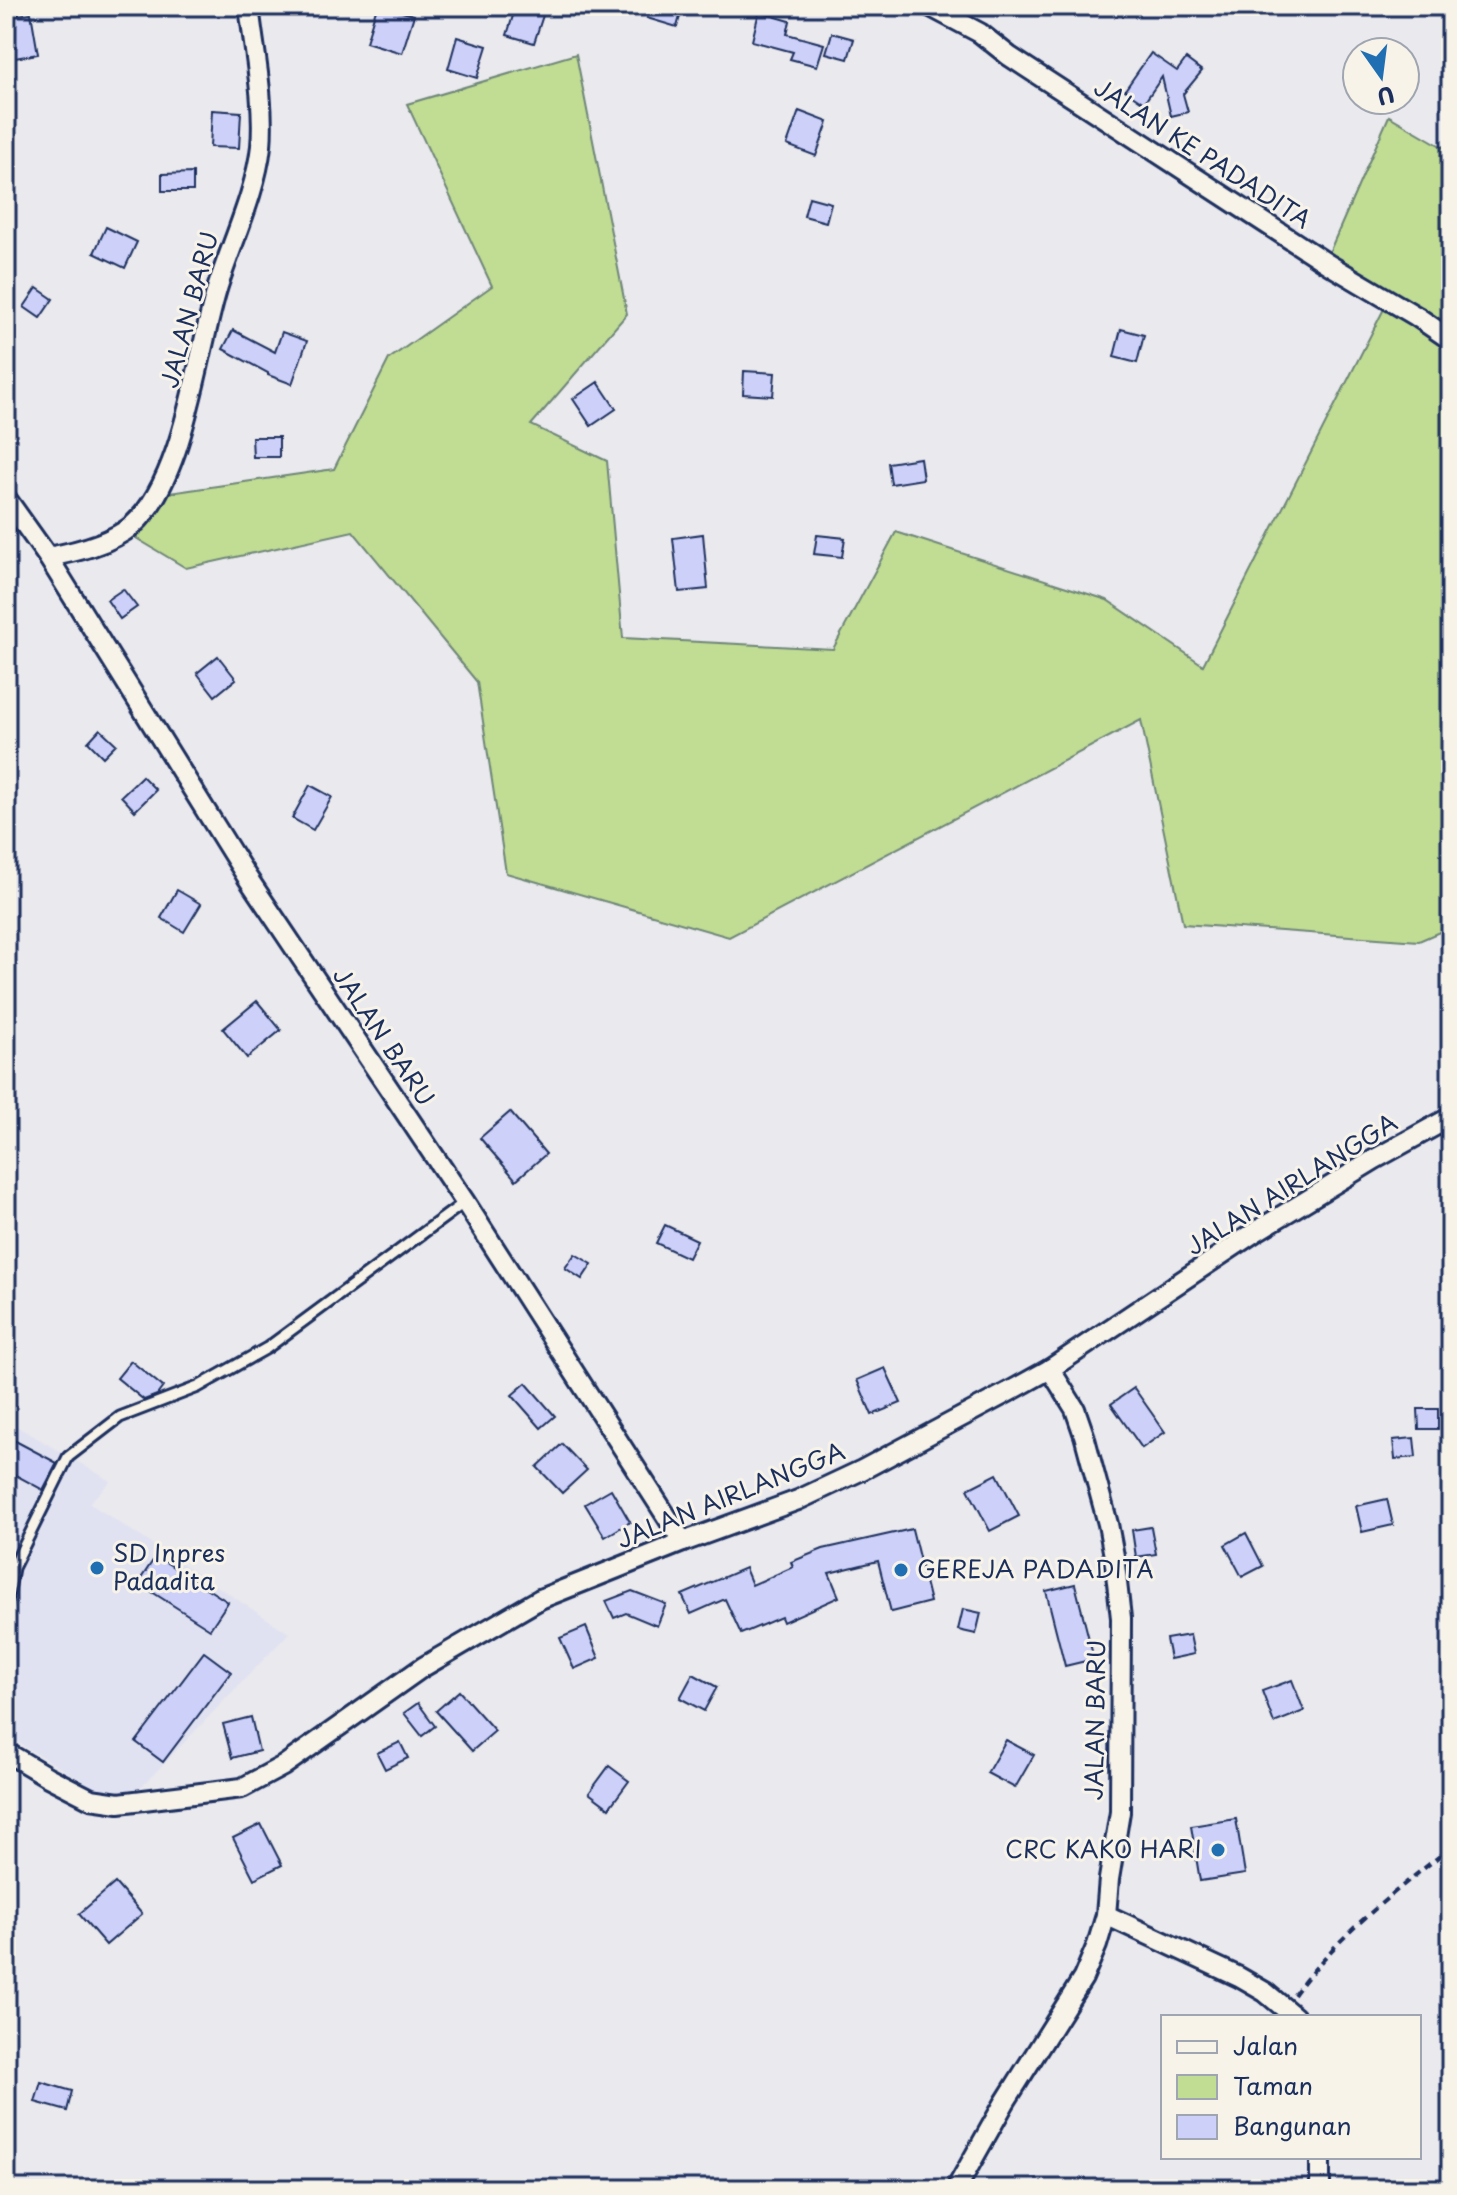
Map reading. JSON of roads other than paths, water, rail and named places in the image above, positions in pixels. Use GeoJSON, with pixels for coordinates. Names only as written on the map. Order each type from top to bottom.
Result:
{"type":"FeatureCollection","features":[{"type":"Feature","properties":{"kind":"street","name":"JALAN BARU"},"geometry":{"type":"LineString","coordinates":[[48,557],[78,551],[132,525],[153,500],[185,425],[204,333],[261,145],[258,79],[249,6]]}},
{"type":"Feature","properties":{"kind":"street","name":"JALAN KE PADADITA"},"geometry":{"type":"LineString","coordinates":[[929,6],[980,33],[1009,56],[1292,241],[1451,340]]}},
{"type":"Feature","properties":{"kind":"street","name":"JALAN BARU"},"geometry":{"type":"LineString","coordinates":[[6,498],[48,557],[247,877],[465,1202],[683,1542]]}},
{"type":"Feature","properties":{"kind":"street","name":"JALAN AIRLANGGA"},"geometry":{"type":"LineString","coordinates":[[6,1752],[91,1799],[119,1803],[242,1788],[283,1766],[423,1667],[540,1599],[811,1494],[1050,1369],[1255,1232],[1451,1117]]}},
{"type":"Feature","properties":{"kind":"street","name":"JALAN BARU"},"geometry":{"type":"LineString","coordinates":[[956,2189],[1005,2102],[1083,1978],[1106,1915],[1120,1812],[1121,1618],[1108,1524],[1075,1409],[1050,1369]]}},
{"type":"Feature","properties":{"kind":"street"},"geometry":{"type":"LineString","coordinates":[[1106,1915],[1239,1977],[1291,2012]]}},
{"type":"Feature","properties":{"kind":"street"},"geometry":{"type":"LineString","coordinates":[[1320,2159],[1320,2189]]}},
{"type":"Feature","properties":{"kind":"lane"},"geometry":{"type":"LineString","coordinates":[[6,1607],[13,1568],[68,1457],[120,1417],[198,1387],[267,1348],[465,1202]]}},
{"type":"Feature","properties":{"kind":"place","name":"SD Inpres Padadita"},"geometry":{"type":"Point","coordinates":[97,1568]}},
{"type":"Feature","properties":{"kind":"place","name":"GEREJA PADADITA"},"geometry":{"type":"Point","coordinates":[901,1570]}},
{"type":"Feature","properties":{"kind":"place","name":"CRC KAKO HARI"},"geometry":{"type":"Point","coordinates":[1218,1850]}}]}
